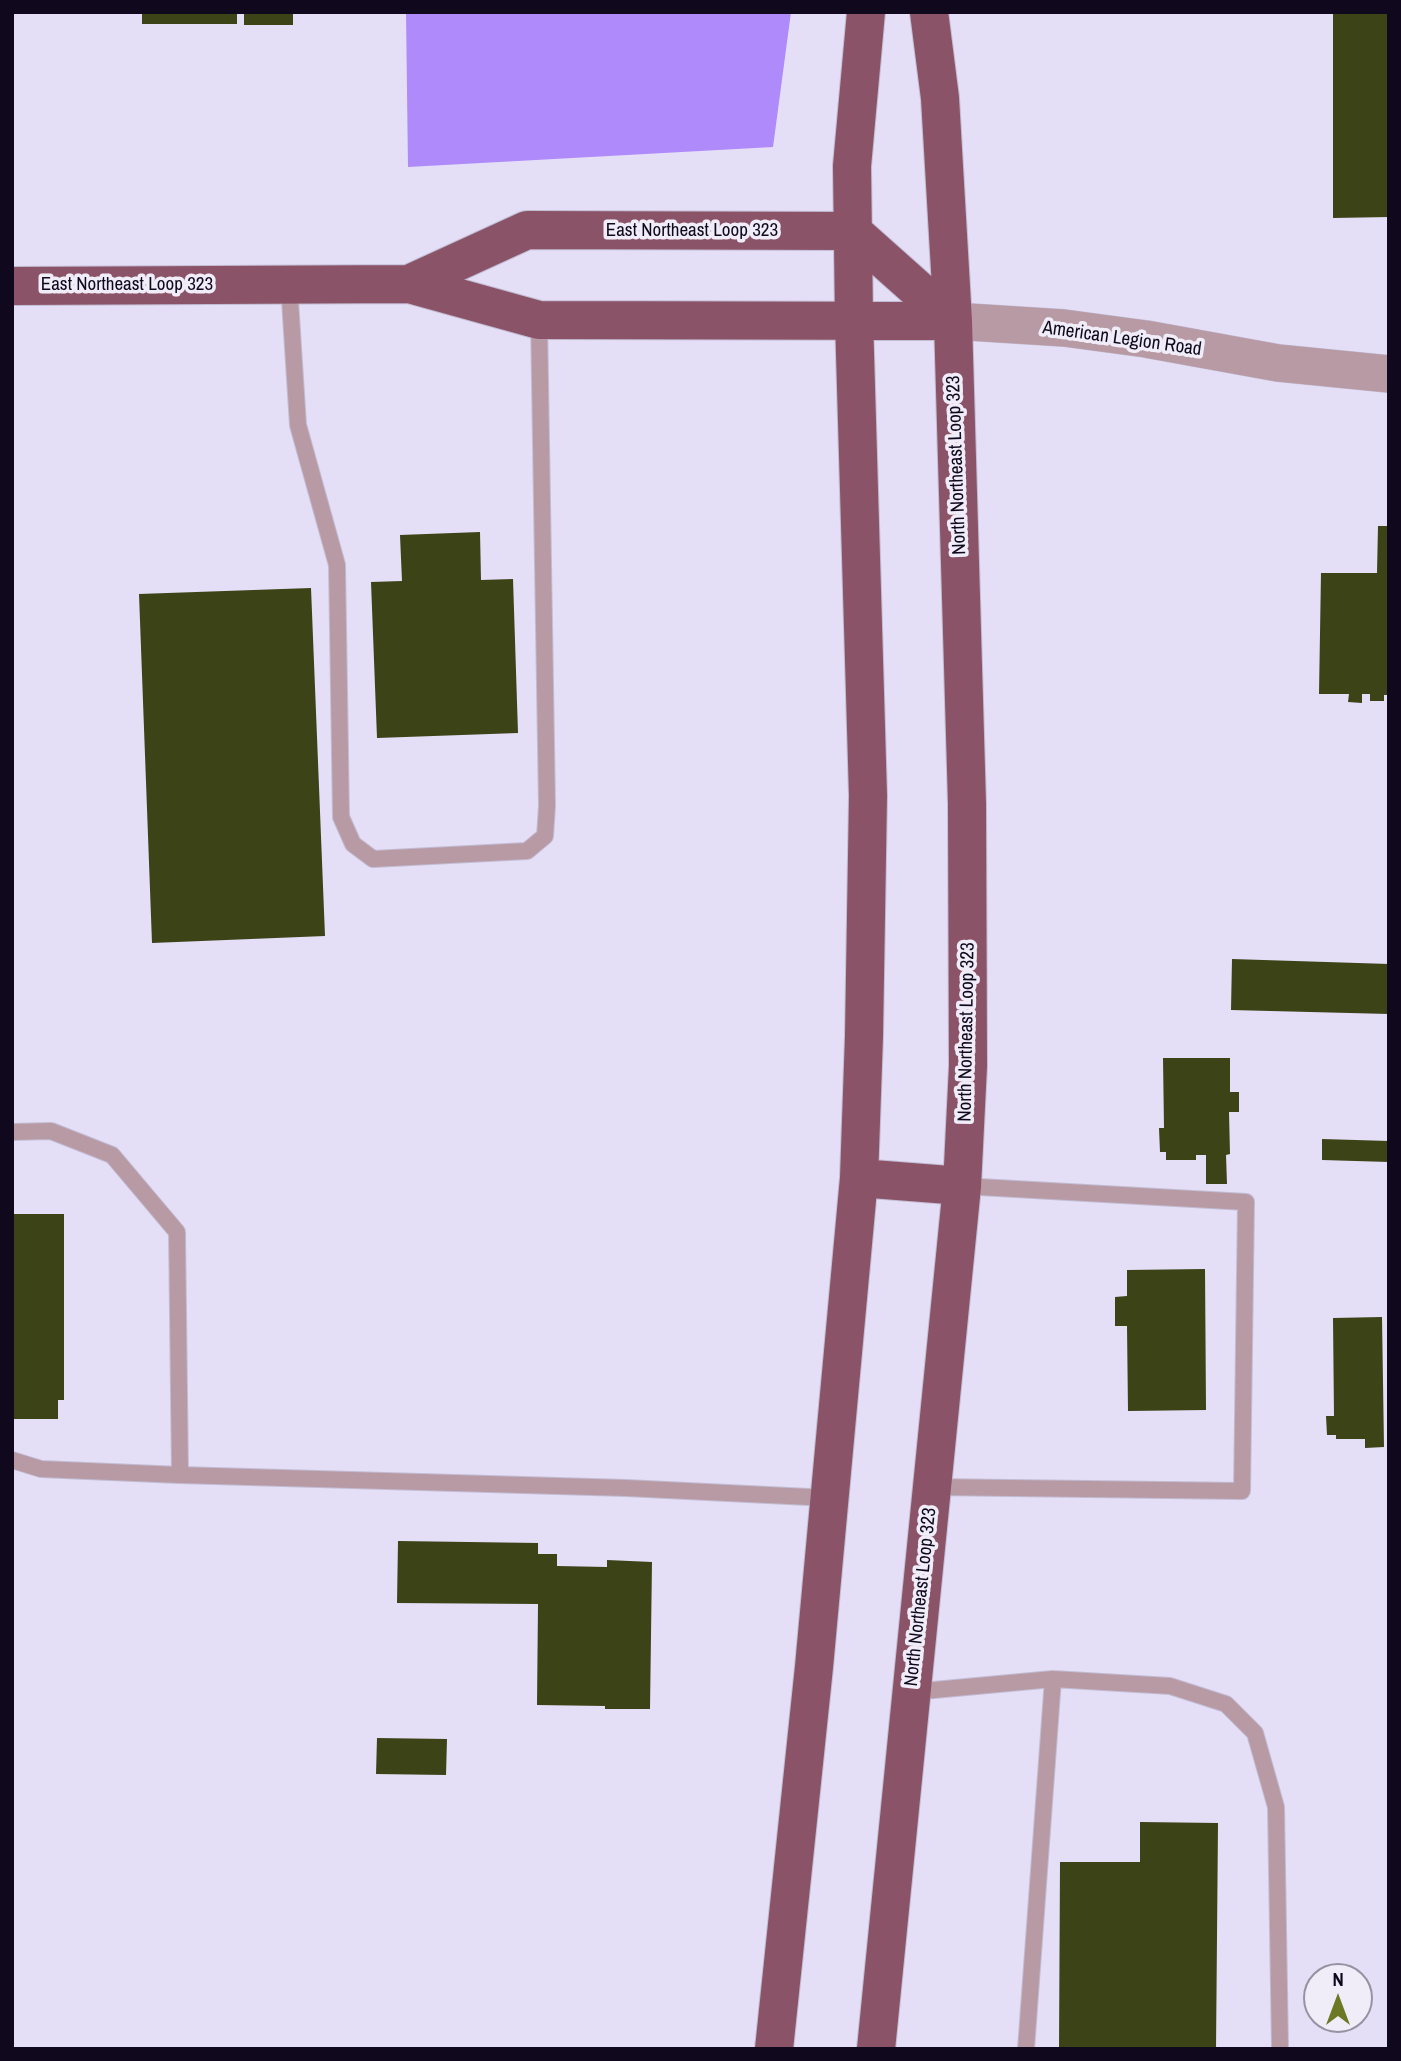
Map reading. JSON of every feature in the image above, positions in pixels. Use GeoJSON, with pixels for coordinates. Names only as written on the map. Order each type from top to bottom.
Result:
{"type":"FeatureCollection","features":[{"type":"Feature","properties":{"kind":"highway"},"geometry":{"type":"LineString","coordinates":[[774,2049],[814,1667],[859,1178],[865,1024],[868,796],[852,166],[866,12]]}},
{"type":"Feature","properties":{"kind":"highway","name":"North Northeast Loop 323"},"geometry":{"type":"LineString","coordinates":[[876,2049],[962,1186],[968,1066],[968,859],[953,321],[940,98],[929,12]]}},
{"type":"Feature","properties":{"kind":"highway","name":"East Northeast Loop 323"},"geometry":{"type":"LineString","coordinates":[[409,284],[527,230],[852,231]]}},
{"type":"Feature","properties":{"kind":"highway"},"geometry":{"type":"LineString","coordinates":[[852,231],[953,321]]}},
{"type":"Feature","properties":{"kind":"highway","name":"East Northeast Loop 323"},"geometry":{"type":"LineString","coordinates":[[12,286],[409,284],[539,320],[854,319]]}},
{"type":"Feature","properties":{"kind":"highway","name":"American Legion Road"},"geometry":{"type":"LineString","coordinates":[[854,319],[953,321]]}},
{"type":"Feature","properties":{"kind":"highway"},"geometry":{"type":"LineString","coordinates":[[859,1178],[962,1186]]}},
{"type":"Feature","properties":{"kind":"street","name":"American Legion Road"},"geometry":{"type":"LineString","coordinates":[[953,321],[1064,328],[1146,339],[1278,363],[1389,373]]}},
{"type":"Feature","properties":{"kind":"lane"},"geometry":{"type":"LineString","coordinates":[[289,284],[298,425],[337,565],[341,817],[353,844],[373,859],[527,851],[545,836],[547,806],[539,320]]}},
{"type":"Feature","properties":{"kind":"lane"},"geometry":{"type":"LineString","coordinates":[[12,1132],[51,1131],[112,1155],[177,1232],[180,1475]]}},
{"type":"Feature","properties":{"kind":"lane"},"geometry":{"type":"LineString","coordinates":[[932,1487],[1242,1491],[1246,1202],[962,1186]]}},
{"type":"Feature","properties":{"kind":"lane"},"geometry":{"type":"LineString","coordinates":[[12,1460],[41,1469],[626,1488],[830,1498]]}},
{"type":"Feature","properties":{"kind":"lane"},"geometry":{"type":"LineString","coordinates":[[912,1692],[1053,1679],[1170,1686],[1226,1704],[1255,1733],[1276,1807],[1280,2049]]}},
{"type":"Feature","properties":{"kind":"lane"},"geometry":{"type":"LineString","coordinates":[[1026,2049],[1053,1679]]}},
{"type":"Feature","properties":{"kind":"shaded area"},"geometry":{"type":"Polygon","coordinates":[[[406,12],[791,12],[773,147],[408,167],[406,12]]]}},
{"type":"Feature","properties":{"kind":"building"},"geometry":{"type":"Polygon","coordinates":[[[142,12],[237,12],[237,24],[142,24],[142,12]]]}},
{"type":"Feature","properties":{"kind":"building"},"geometry":{"type":"Polygon","coordinates":[[[244,12],[293,12],[293,25],[244,25],[244,12]]]}},
{"type":"Feature","properties":{"kind":"building"},"geometry":{"type":"Polygon","coordinates":[[[1333,12],[1389,12],[1389,217],[1333,218],[1333,12]]]}},
{"type":"Feature","properties":{"kind":"building"},"geometry":{"type":"Polygon","coordinates":[[[1378,526],[1389,526],[1389,695],[1384,695],[1384,701],[1370,701],[1370,694],[1362,694],[1362,703],[1348,702],[1349,694],[1319,694],[1321,573],[1377,573],[1378,526]]]}},
{"type":"Feature","properties":{"kind":"building"},"geometry":{"type":"Polygon","coordinates":[[[480,532],[481,580],[513,579],[518,733],[377,738],[371,582],[402,581],[400,535],[480,532]]]}},
{"type":"Feature","properties":{"kind":"building"},"geometry":{"type":"Polygon","coordinates":[[[311,588],[325,936],[152,943],[139,594],[311,588]]]}},
{"type":"Feature","properties":{"kind":"building"},"geometry":{"type":"Polygon","coordinates":[[[1232,959],[1389,964],[1389,1014],[1231,1010],[1232,959]]]}},
{"type":"Feature","properties":{"kind":"building"},"geometry":{"type":"Polygon","coordinates":[[[1163,1058],[1230,1058],[1230,1092],[1239,1092],[1239,1112],[1229,1112],[1230,1154],[1226,1155],[1227,1184],[1206,1184],[1206,1155],[1196,1155],[1196,1160],[1166,1160],[1166,1152],[1160,1152],[1159,1128],[1164,1128],[1163,1058]]]}},
{"type":"Feature","properties":{"kind":"building"},"geometry":{"type":"Polygon","coordinates":[[[1322,1139],[1389,1141],[1389,1162],[1322,1160],[1322,1139]]]}},
{"type":"Feature","properties":{"kind":"building"},"geometry":{"type":"Polygon","coordinates":[[[12,1214],[64,1214],[64,1400],[58,1400],[58,1419],[12,1419],[12,1214]]]}},
{"type":"Feature","properties":{"kind":"building"},"geometry":{"type":"Polygon","coordinates":[[[1205,1269],[1206,1410],[1128,1411],[1127,1326],[1115,1326],[1115,1297],[1127,1296],[1127,1270],[1205,1269]]]}},
{"type":"Feature","properties":{"kind":"building"},"geometry":{"type":"Polygon","coordinates":[[[1382,1317],[1384,1447],[1365,1448],[1365,1439],[1336,1439],[1336,1435],[1327,1435],[1326,1416],[1334,1416],[1333,1318],[1382,1317]]]}},
{"type":"Feature","properties":{"kind":"building"},"geometry":{"type":"Polygon","coordinates":[[[398,1541],[538,1543],[538,1554],[557,1554],[557,1566],[607,1567],[607,1560],[652,1562],[650,1709],[537,1705],[538,1604],[397,1603],[398,1541]]]}},
{"type":"Feature","properties":{"kind":"building"},"geometry":{"type":"Polygon","coordinates":[[[377,1738],[447,1739],[446,1775],[376,1774],[377,1738]]]}},
{"type":"Feature","properties":{"kind":"building"},"geometry":{"type":"Polygon","coordinates":[[[1140,1822],[1218,1823],[1216,2049],[1059,2049],[1060,1862],[1140,1862],[1140,1822]]]}}]}
